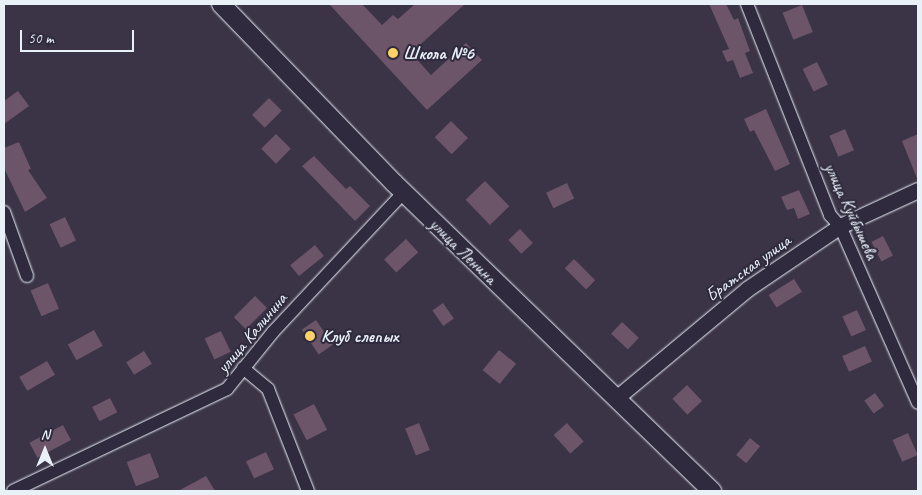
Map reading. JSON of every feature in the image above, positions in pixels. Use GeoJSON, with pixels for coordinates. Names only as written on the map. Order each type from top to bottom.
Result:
{"type":"FeatureCollection","features":[{"type":"Feature","properties":{"kind":"main road","name":"улица Ленина"},"geometry":{"type":"LineString","coordinates":[[221,4],[404,192],[615,399],[712,491]]}},
{"type":"Feature","properties":{"kind":"street","name":"улица Куйбышева"},"geometry":{"type":"LineString","coordinates":[[747,4],[830,215],[840,226],[918,403]]}},
{"type":"Feature","properties":{"kind":"street","name":"Братская улица"},"geometry":{"type":"LineString","coordinates":[[615,399],[747,289],[840,226],[918,190]]}},
{"type":"Feature","properties":{"kind":"street","name":"улица Калинина"},"geometry":{"type":"LineString","coordinates":[[13,491],[227,389],[243,368],[404,192]]}},
{"type":"Feature","properties":{"kind":"street"},"geometry":{"type":"LineString","coordinates":[[4,212],[27,276]]}},
{"type":"Feature","properties":{"kind":"street"},"geometry":{"type":"LineString","coordinates":[[243,368],[268,389],[308,491]]}},
{"type":"Feature","properties":{"kind":"building","name":"Школа №6"},"geometry":{"type":"Polygon","coordinates":[[[329,4],[362,4],[382,25],[393,15],[398,19],[415,4],[465,4],[411,53],[431,75],[466,43],[482,60],[427,110],[329,4]]]}},
{"type":"Feature","properties":{"kind":"building"},"geometry":{"type":"Polygon","coordinates":[[[709,4],[726,4],[734,20],[738,18],[750,51],[745,53],[753,73],[740,78],[733,60],[727,62],[722,51],[729,49],[709,4]]]}},
{"type":"Feature","properties":{"kind":"building"},"geometry":{"type":"Polygon","coordinates":[[[802,5],[813,32],[793,40],[783,13],[802,5]]]}},
{"type":"Feature","properties":{"kind":"building"},"geometry":{"type":"Polygon","coordinates":[[[817,62],[828,84],[814,91],[803,69],[817,62]]]}},
{"type":"Feature","properties":{"kind":"building"},"geometry":{"type":"Polygon","coordinates":[[[18,91],[29,106],[4,124],[4,101],[18,91]]]}},
{"type":"Feature","properties":{"kind":"building"},"geometry":{"type":"Polygon","coordinates":[[[269,98],[282,111],[265,128],[252,115],[269,98]]]}},
{"type":"Feature","properties":{"kind":"building"},"geometry":{"type":"Polygon","coordinates":[[[766,109],[790,164],[775,171],[754,130],[750,132],[744,119],[766,109]]]}},
{"type":"Feature","properties":{"kind":"building"},"geometry":{"type":"Polygon","coordinates":[[[451,121],[468,138],[452,154],[435,137],[451,121]]]}},
{"type":"Feature","properties":{"kind":"building"},"geometry":{"type":"Polygon","coordinates":[[[845,129],[854,150],[838,157],[829,136],[845,129]]]}},
{"type":"Feature","properties":{"kind":"building"},"geometry":{"type":"Polygon","coordinates":[[[276,134],[291,149],[276,164],[261,149],[276,134]]]}},
{"type":"Feature","properties":{"kind":"building"},"geometry":{"type":"Polygon","coordinates":[[[918,134],[918,181],[902,141],[918,134]]]}},
{"type":"Feature","properties":{"kind":"building"},"geometry":{"type":"Polygon","coordinates":[[[19,142],[31,169],[28,170],[47,198],[25,212],[4,168],[4,148],[19,142]]]}},
{"type":"Feature","properties":{"kind":"building"},"geometry":{"type":"Polygon","coordinates":[[[314,156],[346,189],[350,186],[370,206],[355,221],[302,166],[314,156]]]}},
{"type":"Feature","properties":{"kind":"building"},"geometry":{"type":"Polygon","coordinates":[[[485,181],[509,206],[490,225],[466,200],[485,181]]]}},
{"type":"Feature","properties":{"kind":"building"},"geometry":{"type":"Polygon","coordinates":[[[567,183],[574,198],[553,208],[546,193],[567,183]]]}},
{"type":"Feature","properties":{"kind":"building"},"geometry":{"type":"Polygon","coordinates":[[[799,190],[810,214],[798,219],[794,208],[787,210],[781,197],[799,190]]]}},
{"type":"Feature","properties":{"kind":"building"},"geometry":{"type":"Polygon","coordinates":[[[65,217],[76,241],[61,248],[50,224],[65,217]]]}},
{"type":"Feature","properties":{"kind":"building"},"geometry":{"type":"Polygon","coordinates":[[[520,229],[533,243],[521,254],[508,240],[520,229]]]}},
{"type":"Feature","properties":{"kind":"building"},"geometry":{"type":"Polygon","coordinates":[[[883,236],[893,256],[881,262],[871,242],[883,236]]]}},
{"type":"Feature","properties":{"kind":"building"},"geometry":{"type":"Polygon","coordinates":[[[406,239],[418,252],[396,273],[384,259],[406,239]]]}},
{"type":"Feature","properties":{"kind":"building"},"geometry":{"type":"Polygon","coordinates":[[[315,245],[324,256],[299,276],[290,265],[315,245]]]}},
{"type":"Feature","properties":{"kind":"building"},"geometry":{"type":"Polygon","coordinates":[[[574,259],[595,280],[586,289],[565,268],[574,259]]]}},
{"type":"Feature","properties":{"kind":"building"},"geometry":{"type":"Polygon","coordinates":[[[794,279],[802,292],[777,308],[769,295],[794,279]]]}},
{"type":"Feature","properties":{"kind":"building"},"geometry":{"type":"Polygon","coordinates":[[[48,283],[59,309],[41,316],[31,290],[48,283]]]}},
{"type":"Feature","properties":{"kind":"building"},"geometry":{"type":"Polygon","coordinates":[[[255,296],[267,308],[246,329],[234,317],[255,296]]]}},
{"type":"Feature","properties":{"kind":"building"},"geometry":{"type":"Polygon","coordinates":[[[443,303],[454,319],[443,326],[432,310],[443,303]]]}},
{"type":"Feature","properties":{"kind":"building"},"geometry":{"type":"Polygon","coordinates":[[[857,310],[866,330],[851,337],[842,317],[857,310]]]}},
{"type":"Feature","properties":{"kind":"building"},"geometry":{"type":"Polygon","coordinates":[[[316,320],[333,345],[319,354],[302,330],[316,320]]]}},
{"type":"Feature","properties":{"kind":"building"},"geometry":{"type":"Polygon","coordinates":[[[622,322],[639,338],[628,349],[611,334],[622,322]]]}},
{"type":"Feature","properties":{"kind":"building"},"geometry":{"type":"Polygon","coordinates":[[[94,330],[103,346],[76,360],[68,345],[94,330]]]}},
{"type":"Feature","properties":{"kind":"building"},"geometry":{"type":"Polygon","coordinates":[[[221,331],[231,352],[214,359],[205,339],[221,331]]]}},
{"type":"Feature","properties":{"kind":"building"},"geometry":{"type":"Polygon","coordinates":[[[865,346],[872,362],[849,372],[842,356],[865,346]]]}},
{"type":"Feature","properties":{"kind":"building"},"geometry":{"type":"Polygon","coordinates":[[[499,350],[516,364],[500,384],[483,370],[499,350]]]}},
{"type":"Feature","properties":{"kind":"building"},"geometry":{"type":"Polygon","coordinates":[[[144,351],[152,364],[134,375],[126,362],[144,351]]]}},
{"type":"Feature","properties":{"kind":"building"},"geometry":{"type":"Polygon","coordinates":[[[47,361],[55,375],[27,391],[19,377],[47,361]]]}},
{"type":"Feature","properties":{"kind":"building"},"geometry":{"type":"Polygon","coordinates":[[[687,385],[702,401],[687,415],[672,399],[687,385]]]}},
{"type":"Feature","properties":{"kind":"building"},"geometry":{"type":"Polygon","coordinates":[[[875,393],[884,406],[874,414],[864,400],[875,393]]]}},
{"type":"Feature","properties":{"kind":"building"},"geometry":{"type":"Polygon","coordinates":[[[110,398],[117,412],[99,421],[92,407],[110,398]]]}},
{"type":"Feature","properties":{"kind":"building"},"geometry":{"type":"Polygon","coordinates":[[[314,404],[327,430],[307,440],[294,414],[314,404]]]}},
{"type":"Feature","properties":{"kind":"building"},"geometry":{"type":"Polygon","coordinates":[[[419,423],[430,450],[416,456],[405,429],[419,423]]]}},
{"type":"Feature","properties":{"kind":"building"},"geometry":{"type":"Polygon","coordinates":[[[567,423],[584,442],[570,454],[554,435],[567,423]]]}},
{"type":"Feature","properties":{"kind":"building"},"geometry":{"type":"Polygon","coordinates":[[[63,425],[71,440],[37,458],[29,443],[63,425]]]}},
{"type":"Feature","properties":{"kind":"building"},"geometry":{"type":"Polygon","coordinates":[[[908,433],[918,455],[902,462],[892,440],[908,433]]]}},
{"type":"Feature","properties":{"kind":"building"},"geometry":{"type":"Polygon","coordinates":[[[750,438],[760,446],[746,463],[736,455],[750,438]]]}},
{"type":"Feature","properties":{"kind":"building"},"geometry":{"type":"Polygon","coordinates":[[[266,452],[274,469],[254,479],[246,461],[266,452]]]}},
{"type":"Feature","properties":{"kind":"building"},"geometry":{"type":"Polygon","coordinates":[[[150,453],[159,477],[136,486],[127,462],[150,453]]]}},
{"type":"Feature","properties":{"kind":"building"},"geometry":{"type":"Polygon","coordinates":[[[206,476],[215,491],[178,491],[206,476]]]}},
{"type":"Feature","properties":{"kind":"place","name":"Школа №6"},"geometry":{"type":"Point","coordinates":[393,53]}},
{"type":"Feature","properties":{"kind":"place","name":"Клуб слепых"},"geometry":{"type":"Point","coordinates":[310,336]}}]}
